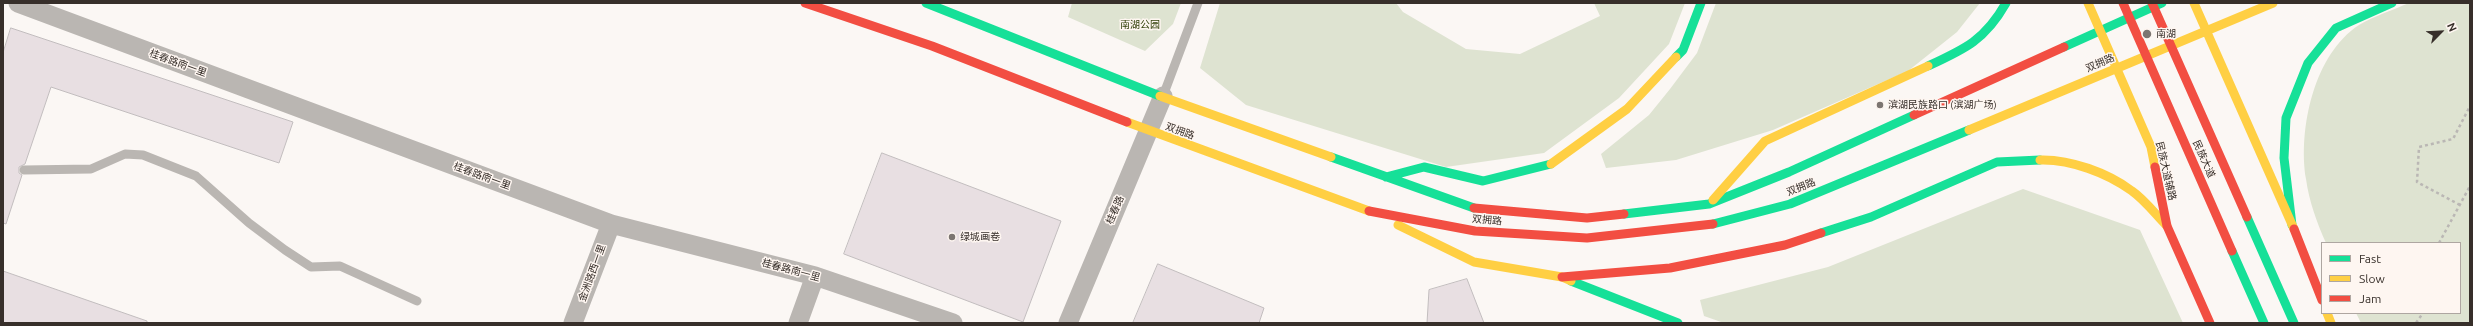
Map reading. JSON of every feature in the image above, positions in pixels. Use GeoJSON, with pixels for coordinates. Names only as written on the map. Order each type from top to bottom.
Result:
{"type":"FeatureCollection","features":[{"type":"Feature","properties":{"kind":"main road","name":"双拥路"},"geometry":{"type":"LineString","coordinates":[[805,3],[932,46],[1148,130],[1376,214],[1475,231],[1587,238],[1715,224],[1790,204],[2273,3]]}},
{"type":"Feature","properties":{"kind":"main road","name":"双拥路"},"geometry":{"type":"LineString","coordinates":[[926,3],[1163,96],[1477,209],[1587,218],[1709,204],[1789,172],[2129,18],[2156,4]]}},
{"type":"Feature","properties":{"kind":"main road"},"geometry":{"type":"LineString","coordinates":[[1386,177],[1424,167],[1483,181],[1549,165],[1627,109],[1683,50],[1701,3]]}},
{"type":"Feature","properties":{"kind":"main road"},"geometry":{"type":"LineString","coordinates":[[1709,204],[1765,141],[1967,48],[1996,20],[2006,3]]}},
{"type":"Feature","properties":{"kind":"main road","name":"民族大道辅路"},"geometry":{"type":"LineString","coordinates":[[2088,3],[2151,147],[2167,226],[2210,323]]}},
{"type":"Feature","properties":{"kind":"main road","name":"民族大道"},"geometry":{"type":"LineString","coordinates":[[2123,3],[2264,323]]}},
{"type":"Feature","properties":{"kind":"main road"},"geometry":{"type":"LineString","coordinates":[[2194,3],[2292,225],[2321,298]]}},
{"type":"Feature","properties":{"kind":"main road"},"geometry":{"type":"LineString","coordinates":[[2292,225],[2284,158],[2286,118],[2308,63],[2336,28],[2392,3]]}},
{"type":"Feature","properties":{"kind":"main road","name":"民族大道"},"geometry":{"type":"LineString","coordinates":[[2156,4],[2171,45],[2294,323]]}},
{"type":"Feature","properties":{"kind":"main road"},"geometry":{"type":"LineString","coordinates":[[1562,278],[1670,268],[1785,245],[1871,217],[1997,162],[2053,160],[2102,174],[2133,192],[2167,226]]}},
{"type":"Feature","properties":{"kind":"main road"},"geometry":{"type":"LineString","coordinates":[[1376,214],[1474,262],[1562,278],[1678,323]]}},
{"type":"Feature","properties":{"kind":"street","name":"桂春路南一里"},"geometry":{"type":"LineString","coordinates":[[18,3],[610,224],[815,276],[954,323]]}},
{"type":"Feature","properties":{"kind":"street","name":"桂春路"},"geometry":{"type":"LineString","coordinates":[[1068,323],[1163,96]]}},
{"type":"Feature","properties":{"kind":"street","name":"金洲路西一里"},"geometry":{"type":"LineString","coordinates":[[573,323],[610,224]]}},
{"type":"Feature","properties":{"kind":"street"},"geometry":{"type":"LineString","coordinates":[[798,323],[815,276]]}},
{"type":"Feature","properties":{"kind":"lane"},"geometry":{"type":"LineString","coordinates":[[1163,96],[1198,3]]}},
{"type":"Feature","properties":{"kind":"lane"},"geometry":{"type":"LineString","coordinates":[[24,170],[91,169],[125,154],[143,155],[196,176],[249,224],[284,250],[312,267],[340,266],[417,301]]}},
{"type":"Feature","properties":{"kind":"path"},"geometry":{"type":"LineString","coordinates":[[2460,205],[2417,182],[2420,147],[2453,139],[2470,106]]}},
{"type":"Feature","properties":{"kind":"path"},"geometry":{"type":"LineString","coordinates":[[2440,242],[2470,186]]}},
{"type":"Feature","properties":{"kind":"path"},"geometry":{"type":"LineString","coordinates":[[2416,323],[2422,314]]}},
{"type":"Feature","properties":{"kind":"green space","name":"南湖公园"},"geometry":{"type":"Polygon","coordinates":[[[1072,3],[1181,3],[1173,24],[1145,51],[1068,17],[1072,3]]]}},
{"type":"Feature","properties":{"kind":"green space"},"geometry":{"type":"Polygon","coordinates":[[[1220,3],[1396,3],[1403,12],[1466,49],[1520,54],[1600,16],[1594,3],[1685,3],[1669,44],[1619,98],[1544,153],[1446,167],[1246,105],[1200,68],[1220,3]]]}},
{"type":"Feature","properties":{"kind":"green space"},"geometry":{"type":"Polygon","coordinates":[[[1716,3],[1980,3],[1957,32],[1908,71],[1773,130],[1676,160],[1606,168],[1601,154],[1649,115],[1697,53],[1716,3]]]}},
{"type":"Feature","properties":{"kind":"green space"},"geometry":{"type":"Polygon","coordinates":[[[2409,3],[2470,3],[2470,323],[2361,323],[2356,314],[2461,314],[2461,242],[2326,242],[2314,212],[2307,187],[2304,159],[2307,116],[2313,94],[2320,73],[2331,54],[2343,38],[2359,25],[2409,3]]]}},
{"type":"Feature","properties":{"kind":"green space"},"geometry":{"type":"Polygon","coordinates":[[[2023,189],[2140,230],[2183,323],[1724,323],[1704,316],[1700,300],[1828,267],[2023,189]]]}},
{"type":"Feature","properties":{"kind":"building"},"geometry":{"type":"Polygon","coordinates":[[[11,28],[293,122],[279,163],[51,87],[25,164],[19,167],[19,173],[22,175],[6,224],[3,223],[3,53],[11,28]]]}},
{"type":"Feature","properties":{"kind":"building","name":"绿城画卷"},"geometry":{"type":"Polygon","coordinates":[[[882,153],[1061,221],[1023,322],[844,254],[882,153]]]}},
{"type":"Feature","properties":{"kind":"building"},"geometry":{"type":"Polygon","coordinates":[[[1158,264],[1264,308],[1259,323],[1133,323],[1158,264]]]}},
{"type":"Feature","properties":{"kind":"building"},"geometry":{"type":"Polygon","coordinates":[[[3,271],[147,321],[147,323],[3,323],[3,271]]]}},
{"type":"Feature","properties":{"kind":"building"},"geometry":{"type":"Polygon","coordinates":[[[1467,279],[1484,323],[1427,323],[1429,290],[1467,279]]]}},
{"type":"Feature","properties":{"kind":"traffic: fast"},"geometry":{"type":"LineString","coordinates":[[926,3],[1160,96]]}},
{"type":"Feature","properties":{"kind":"traffic: fast"},"geometry":{"type":"LineString","coordinates":[[1676,57],[1683,50],[1701,3]]}},
{"type":"Feature","properties":{"kind":"traffic: fast"},"geometry":{"type":"LineString","coordinates":[[1928,66],[1953,54],[1982,35],[1998,16],[2006,3]]}},
{"type":"Feature","properties":{"kind":"traffic: fast"},"geometry":{"type":"LineString","coordinates":[[2064,47],[2162,3]]}},
{"type":"Feature","properties":{"kind":"traffic: fast"},"geometry":{"type":"LineString","coordinates":[[2292,225],[2284,158],[2286,118],[2308,63],[2336,28],[2392,3]]}},
{"type":"Feature","properties":{"kind":"traffic: fast"},"geometry":{"type":"LineString","coordinates":[[1624,214],[1709,204],[1789,172],[1914,115]]}},
{"type":"Feature","properties":{"kind":"traffic: fast"},"geometry":{"type":"LineString","coordinates":[[1713,224],[1790,204],[1969,130]]}},
{"type":"Feature","properties":{"kind":"traffic: fast"},"geometry":{"type":"LineString","coordinates":[[1331,157],[1474,208]]}},
{"type":"Feature","properties":{"kind":"traffic: fast"},"geometry":{"type":"LineString","coordinates":[[1821,233],[1871,217],[1997,162],[2040,160]]}},
{"type":"Feature","properties":{"kind":"traffic: fast"},"geometry":{"type":"LineString","coordinates":[[1386,177],[1424,167],[1483,181],[1551,164]]}},
{"type":"Feature","properties":{"kind":"traffic: fast"},"geometry":{"type":"LineString","coordinates":[[2247,217],[2294,323]]}},
{"type":"Feature","properties":{"kind":"traffic: fast"},"geometry":{"type":"LineString","coordinates":[[2232,251],[2264,323]]}},
{"type":"Feature","properties":{"kind":"traffic: fast"},"geometry":{"type":"LineString","coordinates":[[1571,281],[1678,323]]}},
{"type":"Feature","properties":{"kind":"traffic: slow"},"geometry":{"type":"LineString","coordinates":[[2088,3],[2151,147],[2155,167]]}},
{"type":"Feature","properties":{"kind":"traffic: slow"},"geometry":{"type":"LineString","coordinates":[[2194,3],[2294,229]]}},
{"type":"Feature","properties":{"kind":"traffic: slow"},"geometry":{"type":"LineString","coordinates":[[1969,130],[2273,3]]}},
{"type":"Feature","properties":{"kind":"traffic: slow"},"geometry":{"type":"LineString","coordinates":[[1551,164],[1627,109],[1676,57]]}},
{"type":"Feature","properties":{"kind":"traffic: slow"},"geometry":{"type":"LineString","coordinates":[[1713,200],[1765,141],[1928,66]]}},
{"type":"Feature","properties":{"kind":"traffic: slow"},"geometry":{"type":"LineString","coordinates":[[1160,96],[1331,157]]}},
{"type":"Feature","properties":{"kind":"traffic: slow"},"geometry":{"type":"LineString","coordinates":[[1127,122],[1369,211]]}},
{"type":"Feature","properties":{"kind":"traffic: slow"},"geometry":{"type":"LineString","coordinates":[[2040,160],[2064,162],[2088,168],[2112,178],[2137,195],[2167,226]]}},
{"type":"Feature","properties":{"kind":"traffic: slow"},"geometry":{"type":"LineString","coordinates":[[1398,225],[1474,262],[1562,277],[1571,281]]}},
{"type":"Feature","properties":{"kind":"traffic: slow"},"geometry":{"type":"LineString","coordinates":[[2327,314],[2331,323]]}},
{"type":"Feature","properties":{"kind":"traffic: jam"},"geometry":{"type":"LineString","coordinates":[[805,3],[932,46],[1127,122]]}},
{"type":"Feature","properties":{"kind":"traffic: jam"},"geometry":{"type":"LineString","coordinates":[[2123,3],[2232,251]]}},
{"type":"Feature","properties":{"kind":"traffic: jam"},"geometry":{"type":"LineString","coordinates":[[2152,3],[2247,217]]}},
{"type":"Feature","properties":{"kind":"traffic: jam"},"geometry":{"type":"LineString","coordinates":[[1914,115],[2064,47]]}},
{"type":"Feature","properties":{"kind":"traffic: jam"},"geometry":{"type":"LineString","coordinates":[[2155,167],[2167,226],[2210,323]]}},
{"type":"Feature","properties":{"kind":"traffic: jam"},"geometry":{"type":"LineString","coordinates":[[1474,208],[1587,218],[1624,214]]}},
{"type":"Feature","properties":{"kind":"traffic: jam"},"geometry":{"type":"LineString","coordinates":[[1369,211],[1475,231],[1587,238],[1713,224]]}},
{"type":"Feature","properties":{"kind":"traffic: jam"},"geometry":{"type":"LineString","coordinates":[[2294,229],[2321,297]]}},
{"type":"Feature","properties":{"kind":"traffic: jam"},"geometry":{"type":"LineString","coordinates":[[1562,277],[1670,268],[1785,245],[1821,233]]}},
{"type":"Feature","properties":{"kind":"place","name":"南湖"},"geometry":{"type":"Point","coordinates":[2147,34]}},
{"type":"Feature","properties":{"kind":"place","name":"滨湖民族路口 (滨湖广场)"},"geometry":{"type":"Point","coordinates":[1880,105]}},
{"type":"Feature","properties":{"kind":"place","name":"绿城画卷"},"geometry":{"type":"Point","coordinates":[952,237]}}]}
